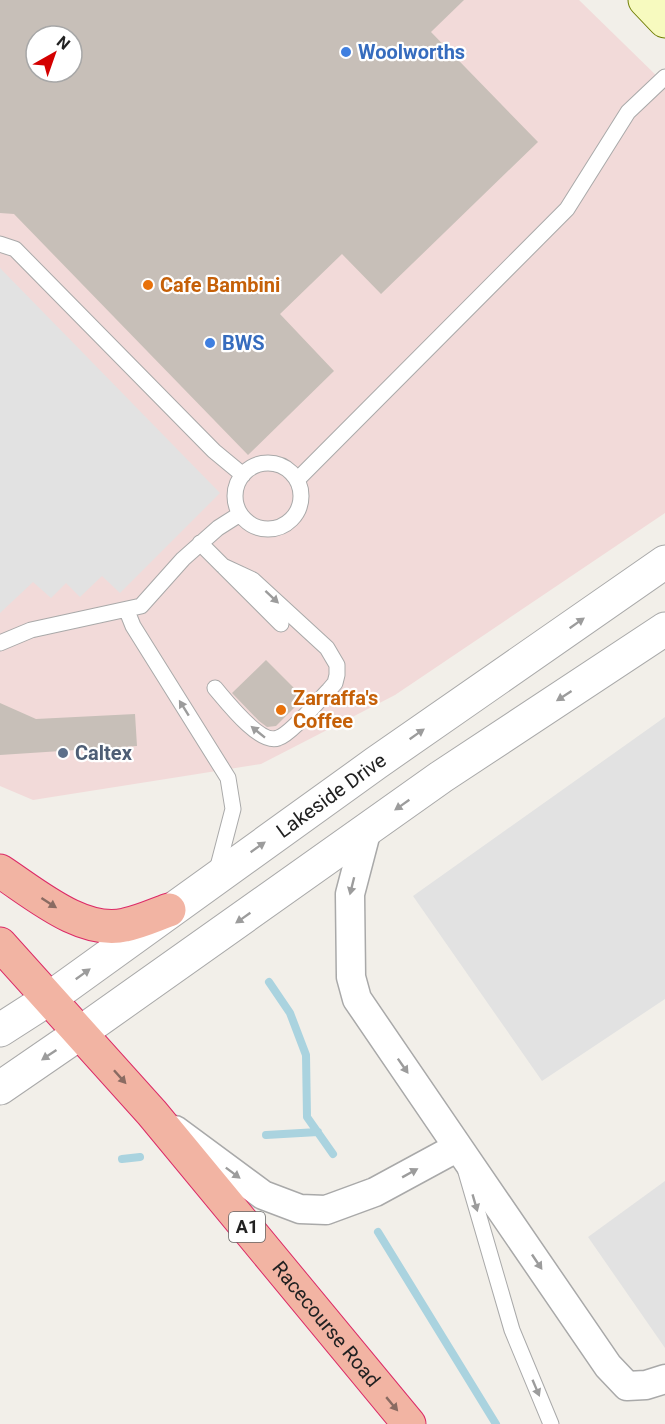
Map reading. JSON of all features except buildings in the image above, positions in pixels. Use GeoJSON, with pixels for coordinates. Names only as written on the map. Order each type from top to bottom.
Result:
{"type":"FeatureCollection","features":[{"type":"Feature","properties":{"kind":"highway"},"geometry":{"type":"LineString","coordinates":[[0,871],[66,914],[96,925],[123,926],[169,910]]}},
{"type":"Feature","properties":{"kind":"highway","name":"A1"},"geometry":{"type":"LineString","coordinates":[[0,944],[80,1033]]}},
{"type":"Feature","properties":{"kind":"highway","name":"Racecourse Road"},"geometry":{"type":"LineString","coordinates":[[80,1033],[152,1113],[409,1424]]}},
{"type":"Feature","properties":{"kind":"main road"},"geometry":{"type":"LineString","coordinates":[[645,0],[665,21]]}},
{"type":"Feature","properties":{"kind":"street","name":"Lakeside Drive"},"geometry":{"type":"LineString","coordinates":[[0,1030],[50,998],[215,877],[665,562]]}},
{"type":"Feature","properties":{"kind":"street"},"geometry":{"type":"LineString","coordinates":[[0,1088],[441,777],[665,629]]}},
{"type":"Feature","properties":{"kind":"street"},"geometry":{"type":"LineString","coordinates":[[367,829],[350,894],[351,977],[357,999],[608,1366],[627,1386],[646,1385],[665,1378]]}},
{"type":"Feature","properties":{"kind":"street"},"geometry":{"type":"LineString","coordinates":[[152,1113],[263,1196],[300,1209],[326,1210],[375,1192],[458,1147]]}},
{"type":"Feature","properties":{"kind":"lane"},"geometry":{"type":"LineString","coordinates":[[297,480],[561,216],[628,112],[665,78]]}},
{"type":"Feature","properties":{"kind":"lane"},"geometry":{"type":"LineString","coordinates":[[0,244],[15,249],[214,451],[243,474]]}},
{"type":"Feature","properties":{"kind":"lane"},"geometry":{"type":"LineString","coordinates":[[271,463],[281,465],[291,471],[301,490],[301,501],[290,521],[281,527],[270,529],[258,528],[248,522],[240,514],[236,505],[237,483],[243,474],[251,467],[271,463]]}},
{"type":"Feature","properties":{"kind":"lane"},"geometry":{"type":"LineString","coordinates":[[0,643],[31,630],[127,611],[141,606],[200,543],[240,514]]}},
{"type":"Feature","properties":{"kind":"lane"},"geometry":{"type":"LineString","coordinates":[[200,543],[281,624]]}},
{"type":"Feature","properties":{"kind":"lane"},"geometry":{"type":"LineString","coordinates":[[215,688],[257,733],[268,739],[275,739],[286,734],[329,690],[335,683],[337,675],[337,665],[327,648],[254,580],[223,566]]}},
{"type":"Feature","properties":{"kind":"lane"},"geometry":{"type":"LineString","coordinates":[[127,611],[133,626],[228,778],[233,809],[215,877]]}},
{"type":"Feature","properties":{"kind":"lane"},"geometry":{"type":"LineString","coordinates":[[458,1147],[512,1330],[551,1424]]}},
{"type":"Feature","properties":{"kind":"shaded area"},"geometry":{"type":"Polygon","coordinates":[[[0,0],[579,0],[665,84],[665,513],[395,695],[261,764],[33,800],[0,786],[0,0]]]}},
{"type":"Feature","properties":{"kind":"shaded area"},"geometry":{"type":"Polygon","coordinates":[[[0,268],[220,493],[120,593],[102,576],[80,597],[66,583],[51,598],[33,582],[0,613],[0,268]]]}},
{"type":"Feature","properties":{"kind":"shaded area"},"geometry":{"type":"Polygon","coordinates":[[[665,717],[665,999],[542,1081],[413,896],[665,717]]]}},
{"type":"Feature","properties":{"kind":"shaded area"},"geometry":{"type":"Polygon","coordinates":[[[665,1181],[665,1348],[588,1237],[665,1181]]]}},
{"type":"Feature","properties":{"kind":"waterway"},"geometry":{"type":"LineString","coordinates":[[269,982],[290,1013],[306,1055],[307,1117],[333,1154]]}},
{"type":"Feature","properties":{"kind":"waterway"},"geometry":{"type":"LineString","coordinates":[[266,1135],[318,1132]]}},
{"type":"Feature","properties":{"kind":"waterway"},"geometry":{"type":"LineString","coordinates":[[122,1159],[140,1157]]}},
{"type":"Feature","properties":{"kind":"waterway"},"geometry":{"type":"LineString","coordinates":[[378,1232],[496,1424]]}},
{"type":"Feature","properties":{"kind":"place","name":"Woolworths"},"geometry":{"type":"Point","coordinates":[346,52]}},
{"type":"Feature","properties":{"kind":"place","name":"Cafe Bambini"},"geometry":{"type":"Point","coordinates":[148,285]}},
{"type":"Feature","properties":{"kind":"place","name":"BWS"},"geometry":{"type":"Point","coordinates":[210,343]}},
{"type":"Feature","properties":{"kind":"place","name":"Zarraffa's Coffee"},"geometry":{"type":"Point","coordinates":[281,710]}},
{"type":"Feature","properties":{"kind":"place","name":"Caltex"},"geometry":{"type":"Point","coordinates":[63,753]}}]}
